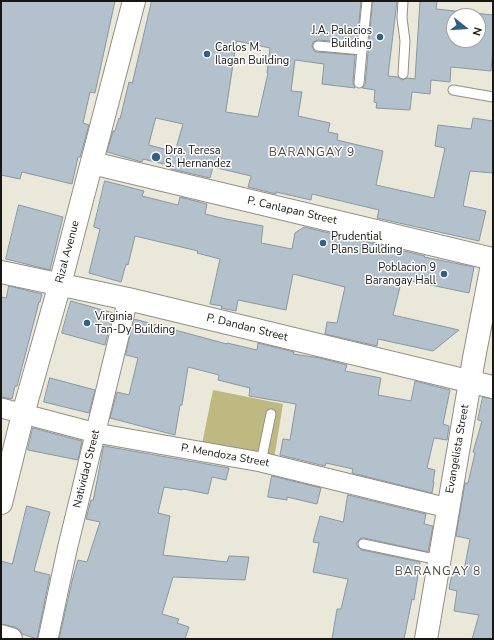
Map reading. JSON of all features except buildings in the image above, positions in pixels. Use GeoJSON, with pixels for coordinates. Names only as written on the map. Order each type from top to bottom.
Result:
{"type":"FeatureCollection","features":[{"type":"Feature","properties":{"kind":"street","name":"Rizal Avenue"},"geometry":{"type":"LineString","coordinates":[[1,504],[134,1]]}},
{"type":"Feature","properties":{"kind":"street","name":"P. Canlapan Street"},"geometry":{"type":"LineString","coordinates":[[92,163],[493,259]]}},
{"type":"Feature","properties":{"kind":"street","name":"Evangelista Street"},"geometry":{"type":"LineString","coordinates":[[426,639],[470,382],[493,259]]}},
{"type":"Feature","properties":{"kind":"street","name":"P. Dandan Street"},"geometry":{"type":"LineString","coordinates":[[1,272],[128,299],[493,387]]}},
{"type":"Feature","properties":{"kind":"street","name":"Natividad Street"},"geometry":{"type":"LineString","coordinates":[[48,639],[67,550],[128,299]]}},
{"type":"Feature","properties":{"kind":"street","name":"P. Mendoza Street"},"geometry":{"type":"LineString","coordinates":[[1,408],[96,433],[261,462],[448,508]]}},
{"type":"Feature","properties":{"kind":"street"},"geometry":{"type":"LineString","coordinates":[[1,636],[11,639]]}},
{"type":"Feature","properties":{"kind":"lane"},"geometry":{"type":"LineString","coordinates":[[359,83],[368,1]]}},
{"type":"Feature","properties":{"kind":"lane"},"geometry":{"type":"LineString","coordinates":[[403,1],[402,18],[405,41],[403,74]]}},
{"type":"Feature","properties":{"kind":"lane"},"geometry":{"type":"LineString","coordinates":[[318,46],[362,50]]}},
{"type":"Feature","properties":{"kind":"lane"},"geometry":{"type":"LineString","coordinates":[[453,90],[493,97]]}},
{"type":"Feature","properties":{"kind":"lane"},"geometry":{"type":"LineString","coordinates":[[261,462],[271,414]]}},
{"type":"Feature","properties":{"kind":"lane"},"geometry":{"type":"LineString","coordinates":[[363,544],[439,560]]}},
{"type":"Feature","properties":{"kind":"shaded area"},"geometry":{"type":"Polygon","coordinates":[[[213,390],[283,404],[274,459],[202,444],[213,390]]]}},
{"type":"Feature","properties":{"kind":"place","name":"J.A. Palacios Building"},"geometry":{"type":"Point","coordinates":[380,37]}},
{"type":"Feature","properties":{"kind":"place","name":"Carlos M. Ilagan Building"},"geometry":{"type":"Point","coordinates":[207,54]}},
{"type":"Feature","properties":{"kind":"place","name":"Dra. Teresa S. Hernandez"},"geometry":{"type":"Point","coordinates":[156,157]}},
{"type":"Feature","properties":{"kind":"place","name":"Prudential Plans Building"},"geometry":{"type":"Point","coordinates":[323,243]}},
{"type":"Feature","properties":{"kind":"place","name":"Poblacion 9 Barangay Hall"},"geometry":{"type":"Point","coordinates":[444,274]}},
{"type":"Feature","properties":{"kind":"place","name":"Virginia Tan-Dy Building"},"geometry":{"type":"Point","coordinates":[87,323]}},
{"type":"Feature","properties":{"kind":"district","name":"BARANGAY 9"},"geometry":{"type":"Point","coordinates":[312,153]}},
{"type":"Feature","properties":{"kind":"district","name":"BARANGAY 8"},"geometry":{"type":"Point","coordinates":[438,572]}}]}
